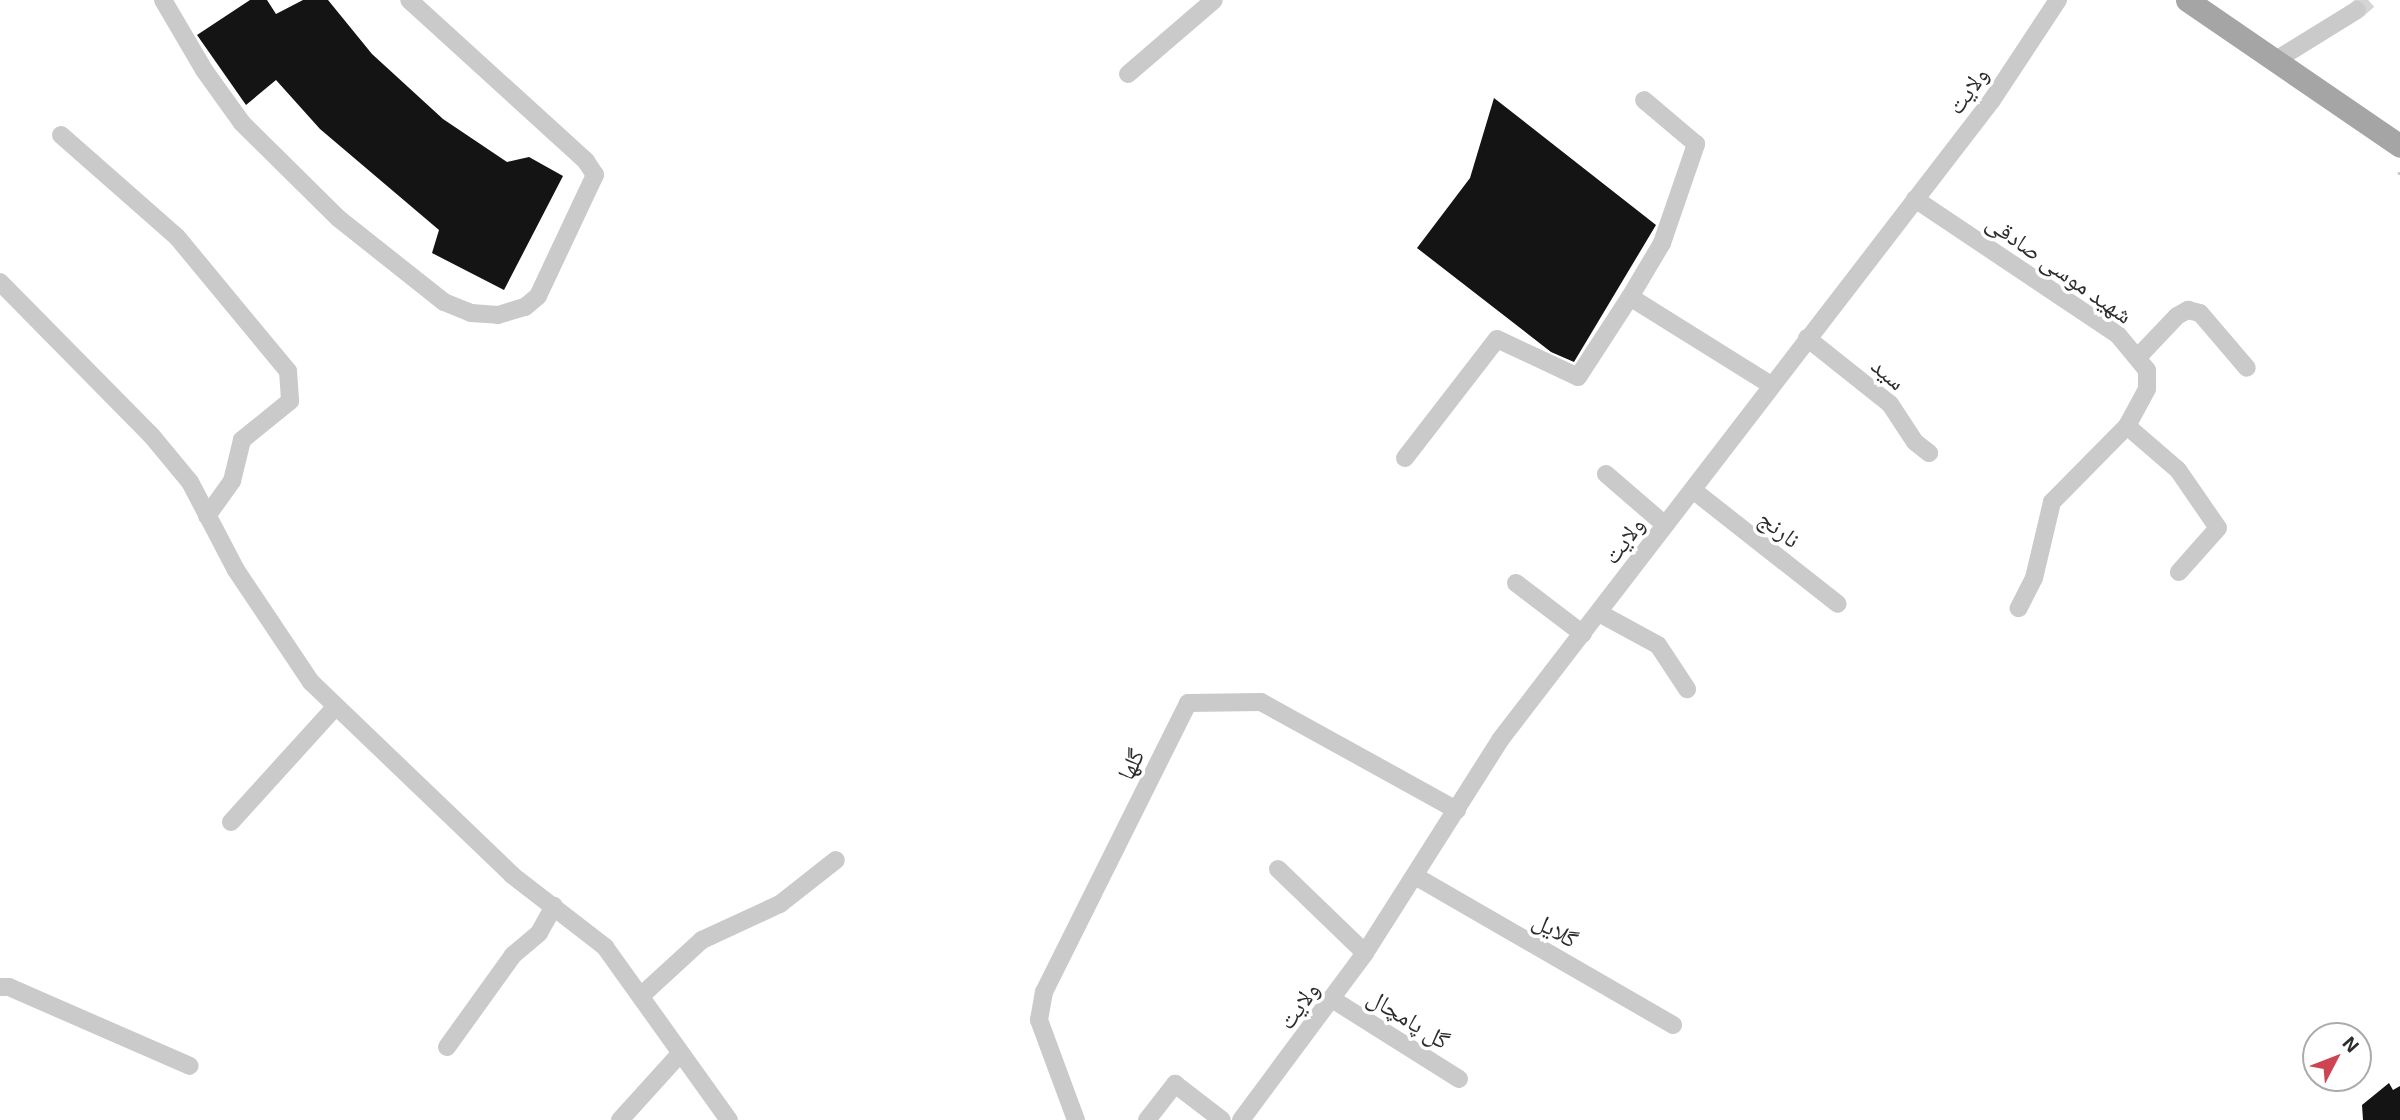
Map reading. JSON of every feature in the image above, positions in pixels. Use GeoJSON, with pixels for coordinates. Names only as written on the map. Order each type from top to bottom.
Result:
{"type":"FeatureCollection","features":[{"type":"Feature","properties":{"kind":"main road"},"geometry":{"type":"LineString","coordinates":[[2199,2],[2276,60],[2400,146]]}},
{"type":"Feature","properties":{"kind":"street"},"geometry":{"type":"LineString","coordinates":[[163,0],[204,70],[242,123],[338,218],[444,302],[471,313],[498,315],[524,307],[538,296],[595,175],[586,161],[409,0]]}},
{"type":"Feature","properties":{"kind":"street"},"geometry":{"type":"LineString","coordinates":[[1128,74],[1214,0]]}},
{"type":"Feature","properties":{"kind":"street","name":"ولایت"},"geometry":{"type":"LineString","coordinates":[[1241,1120],[1365,953],[1500,740],[1992,100],[2058,0]]}},
{"type":"Feature","properties":{"kind":"street"},"geometry":{"type":"LineString","coordinates":[[2276,60],[2357,10]]}},
{"type":"Feature","properties":{"kind":"street"},"geometry":{"type":"LineString","coordinates":[[1405,458],[1497,339],[1578,377],[1662,243],[1696,144],[1644,100]]}},
{"type":"Feature","properties":{"kind":"street"},"geometry":{"type":"LineString","coordinates":[[61,135],[177,237],[288,371],[290,401],[242,440],[232,481],[207,516]]}},
{"type":"Feature","properties":{"kind":"street","name":"شهید موسی صادقی"},"geometry":{"type":"LineString","coordinates":[[1915,199],[2118,335],[2139,356],[2147,370],[2147,389],[2127,426],[2052,502],[2034,578],[2019,608]]}},
{"type":"Feature","properties":{"kind":"street"},"geometry":{"type":"LineString","coordinates":[[0,282],[151,435],[190,482],[236,570],[311,682],[512,875],[606,947],[643,994],[679,1055],[729,1120]]}},
{"type":"Feature","properties":{"kind":"street"},"geometry":{"type":"LineString","coordinates":[[1630,298],[1771,385]]}},
{"type":"Feature","properties":{"kind":"street"},"geometry":{"type":"LineString","coordinates":[[2139,356],[2177,316],[2188,310],[2200,313],[2247,368]]}},
{"type":"Feature","properties":{"kind":"street","name":"سید"},"geometry":{"type":"LineString","coordinates":[[1807,338],[1890,404],[1915,442],[1929,453]]}},
{"type":"Feature","properties":{"kind":"street"},"geometry":{"type":"LineString","coordinates":[[2127,426],[2178,470],[2218,528],[2179,572]]}},
{"type":"Feature","properties":{"kind":"street"},"geometry":{"type":"LineString","coordinates":[[1606,474],[1665,525]]}},
{"type":"Feature","properties":{"kind":"street","name":"نارنج"},"geometry":{"type":"LineString","coordinates":[[1693,490],[1838,604]]}},
{"type":"Feature","properties":{"kind":"street"},"geometry":{"type":"LineString","coordinates":[[1516,583],[1583,634]]}},
{"type":"Feature","properties":{"kind":"street"},"geometry":{"type":"LineString","coordinates":[[1599,613],[1658,645],[1687,689]]}},
{"type":"Feature","properties":{"kind":"street","name":"گلها"},"geometry":{"type":"LineString","coordinates":[[1076,1120],[1039,1020],[1044,992],[1188,703],[1261,702],[1457,810]]}},
{"type":"Feature","properties":{"kind":"street"},"geometry":{"type":"LineString","coordinates":[[231,822],[336,706]]}},
{"type":"Feature","properties":{"kind":"street"},"geometry":{"type":"LineString","coordinates":[[643,994],[702,940],[780,904],[836,860]]}},
{"type":"Feature","properties":{"kind":"street"},"geometry":{"type":"LineString","coordinates":[[1278,869],[1365,953]]}},
{"type":"Feature","properties":{"kind":"street","name":"گلایل"},"geometry":{"type":"LineString","coordinates":[[1415,876],[1673,1024]]}},
{"type":"Feature","properties":{"kind":"street"},"geometry":{"type":"LineString","coordinates":[[447,1047],[513,955],[539,933],[554,906]]}},
{"type":"Feature","properties":{"kind":"street"},"geometry":{"type":"LineString","coordinates":[[0,987],[9,987],[190,1066]]}},
{"type":"Feature","properties":{"kind":"street","name":"گل پامچال"},"geometry":{"type":"LineString","coordinates":[[1332,999],[1459,1079]]}},
{"type":"Feature","properties":{"kind":"street"},"geometry":{"type":"LineString","coordinates":[[620,1120],[679,1055]]}},
{"type":"Feature","properties":{"kind":"street"},"geometry":{"type":"LineString","coordinates":[[1147,1120],[1175,1084],[1222,1120]]}},
{"type":"Feature","properties":{"kind":"building"},"geometry":{"type":"Polygon","coordinates":[[[250,0],[267,0],[276,14],[303,0],[328,0],[372,54],[443,119],[507,162],[529,157],[563,176],[504,290],[432,253],[439,230],[320,129],[276,80],[246,105],[197,35],[250,0]]]}},
{"type":"Feature","properties":{"kind":"building"},"geometry":{"type":"Polygon","coordinates":[[[1494,98],[1656,225],[1574,362],[1551,352],[1417,248],[1470,178],[1494,98]]]}},
{"type":"Feature","properties":{"kind":"building"},"geometry":{"type":"Polygon","coordinates":[[[2389,1083],[2393,1090],[2400,1086],[2400,1120],[2363,1120],[2362,1105],[2389,1083]]]}},
{"type":"Feature","properties":{"kind":"tunnel"},"geometry":{"type":"LineString","coordinates":[[2357,10],[2368,0]]}}]}
